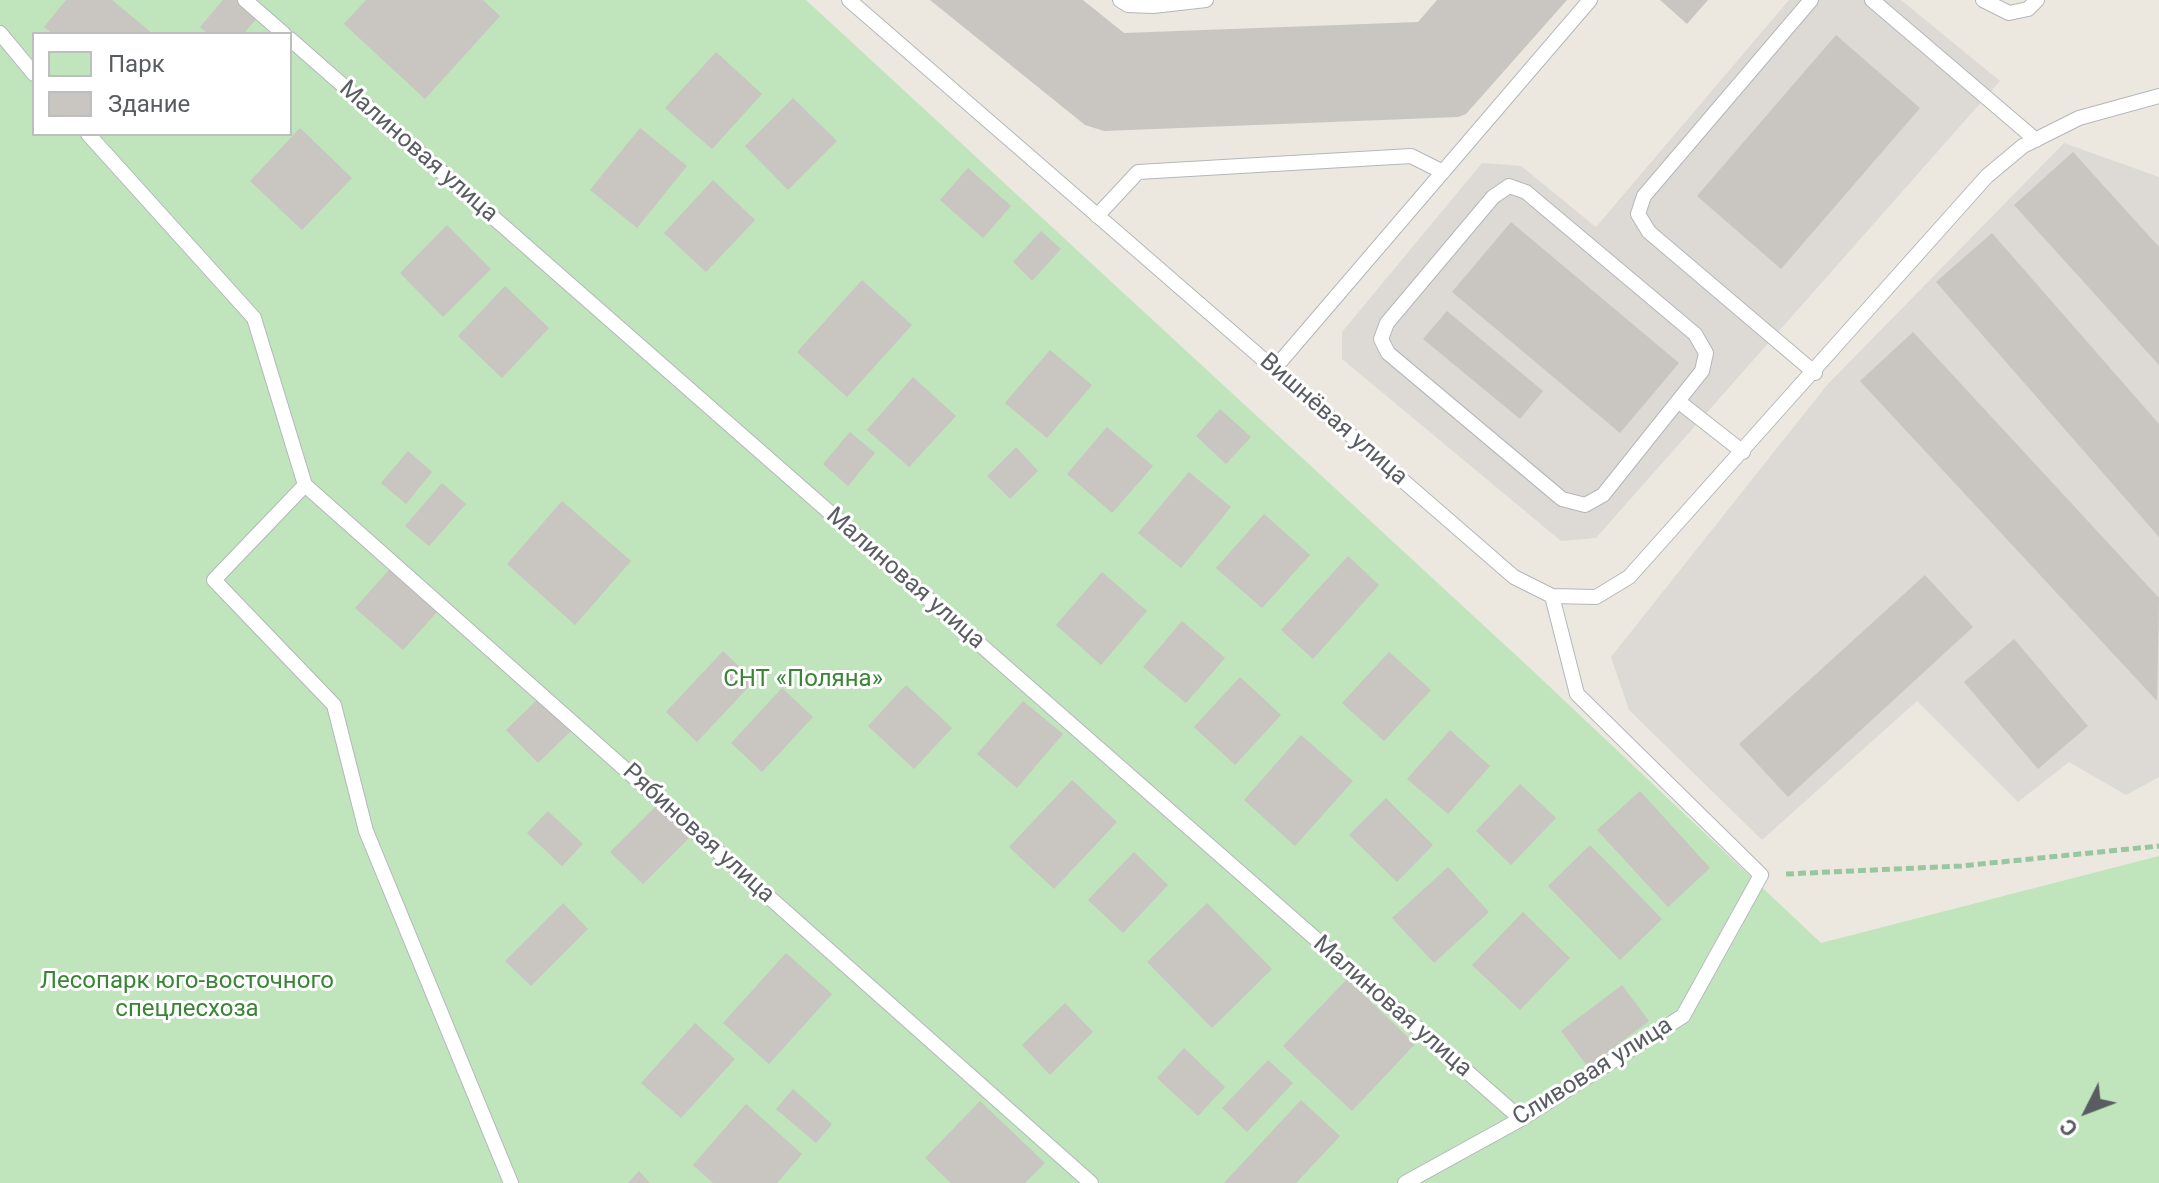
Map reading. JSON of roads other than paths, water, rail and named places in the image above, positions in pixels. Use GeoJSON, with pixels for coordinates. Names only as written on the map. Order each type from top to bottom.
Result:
{"type":"FeatureCollection","features":[{"type":"Feature","properties":{"kind":"lane"},"geometry":{"type":"LineString","coordinates":[[245,0],[282,32]]}},
{"type":"Feature","properties":{"kind":"lane","name":"Вишнёвая улица"},"geometry":{"type":"LineString","coordinates":[[849,0],[1514,577],[1552,596]]}},
{"type":"Feature","properties":{"kind":"lane"},"geometry":{"type":"LineString","coordinates":[[1120,0],[1128,5],[1153,6],[1206,0]]}},
{"type":"Feature","properties":{"kind":"lane"},"geometry":{"type":"LineString","coordinates":[[1811,0],[1644,196],[1638,214],[1649,232],[1815,373]]}},
{"type":"Feature","properties":{"kind":"lane"},"geometry":{"type":"LineString","coordinates":[[1872,0],[2036,140]]}},
{"type":"Feature","properties":{"kind":"lane"},"geometry":{"type":"LineString","coordinates":[[1983,0],[2009,13],[2028,9],[2037,0]]}},
{"type":"Feature","properties":{"kind":"lane"},"geometry":{"type":"LineString","coordinates":[[1274,369],[1589,1]]}},
{"type":"Feature","properties":{"kind":"lane"},"geometry":{"type":"LineString","coordinates":[[0,33],[32,72]]}},
{"type":"Feature","properties":{"kind":"lane","name":"Малиновая улица"},"geometry":{"type":"LineString","coordinates":[[292,41],[1521,1119]]}},
{"type":"Feature","properties":{"kind":"lane"},"geometry":{"type":"LineString","coordinates":[[1552,596],[1596,597],[1629,577],[1815,373],[1987,176],[2036,140],[2079,118],[2159,96]]}},
{"type":"Feature","properties":{"kind":"lane"},"geometry":{"type":"LineString","coordinates":[[90,136],[254,318],[305,485],[214,580],[334,705],[366,831],[511,1183]]}},
{"type":"Feature","properties":{"kind":"lane"},"geometry":{"type":"LineString","coordinates":[[1097,216],[1138,172],[1411,156],[1443,172]]}},
{"type":"Feature","properties":{"kind":"lane"},"geometry":{"type":"LineString","coordinates":[[1509,186],[1526,192],[1695,334],[1706,353],[1702,371],[1678,401],[1603,495],[1585,505],[1562,499],[1388,353],[1381,339],[1387,323],[1493,197],[1509,186]]}},
{"type":"Feature","properties":{"kind":"lane"},"geometry":{"type":"LineString","coordinates":[[1678,401],[1743,452]]}},
{"type":"Feature","properties":{"kind":"lane","name":"Рябиновая улица"},"geometry":{"type":"LineString","coordinates":[[305,485],[1091,1183]]}},
{"type":"Feature","properties":{"kind":"lane","name":"Сливовая улица"},"geometry":{"type":"LineString","coordinates":[[1405,1183],[1521,1119],[1683,1016],[1761,875],[1577,694],[1552,596]]}},
{"type":"Feature","properties":{"kind":"park label","name":"СНТ «Поляна»"},"geometry":{"type":"Point","coordinates":[803,680]}},
{"type":"Feature","properties":{"kind":"park label","name":"Лесопарк юго-восточного спецлесхоза"},"geometry":{"type":"Point","coordinates":[187,996]}}]}
